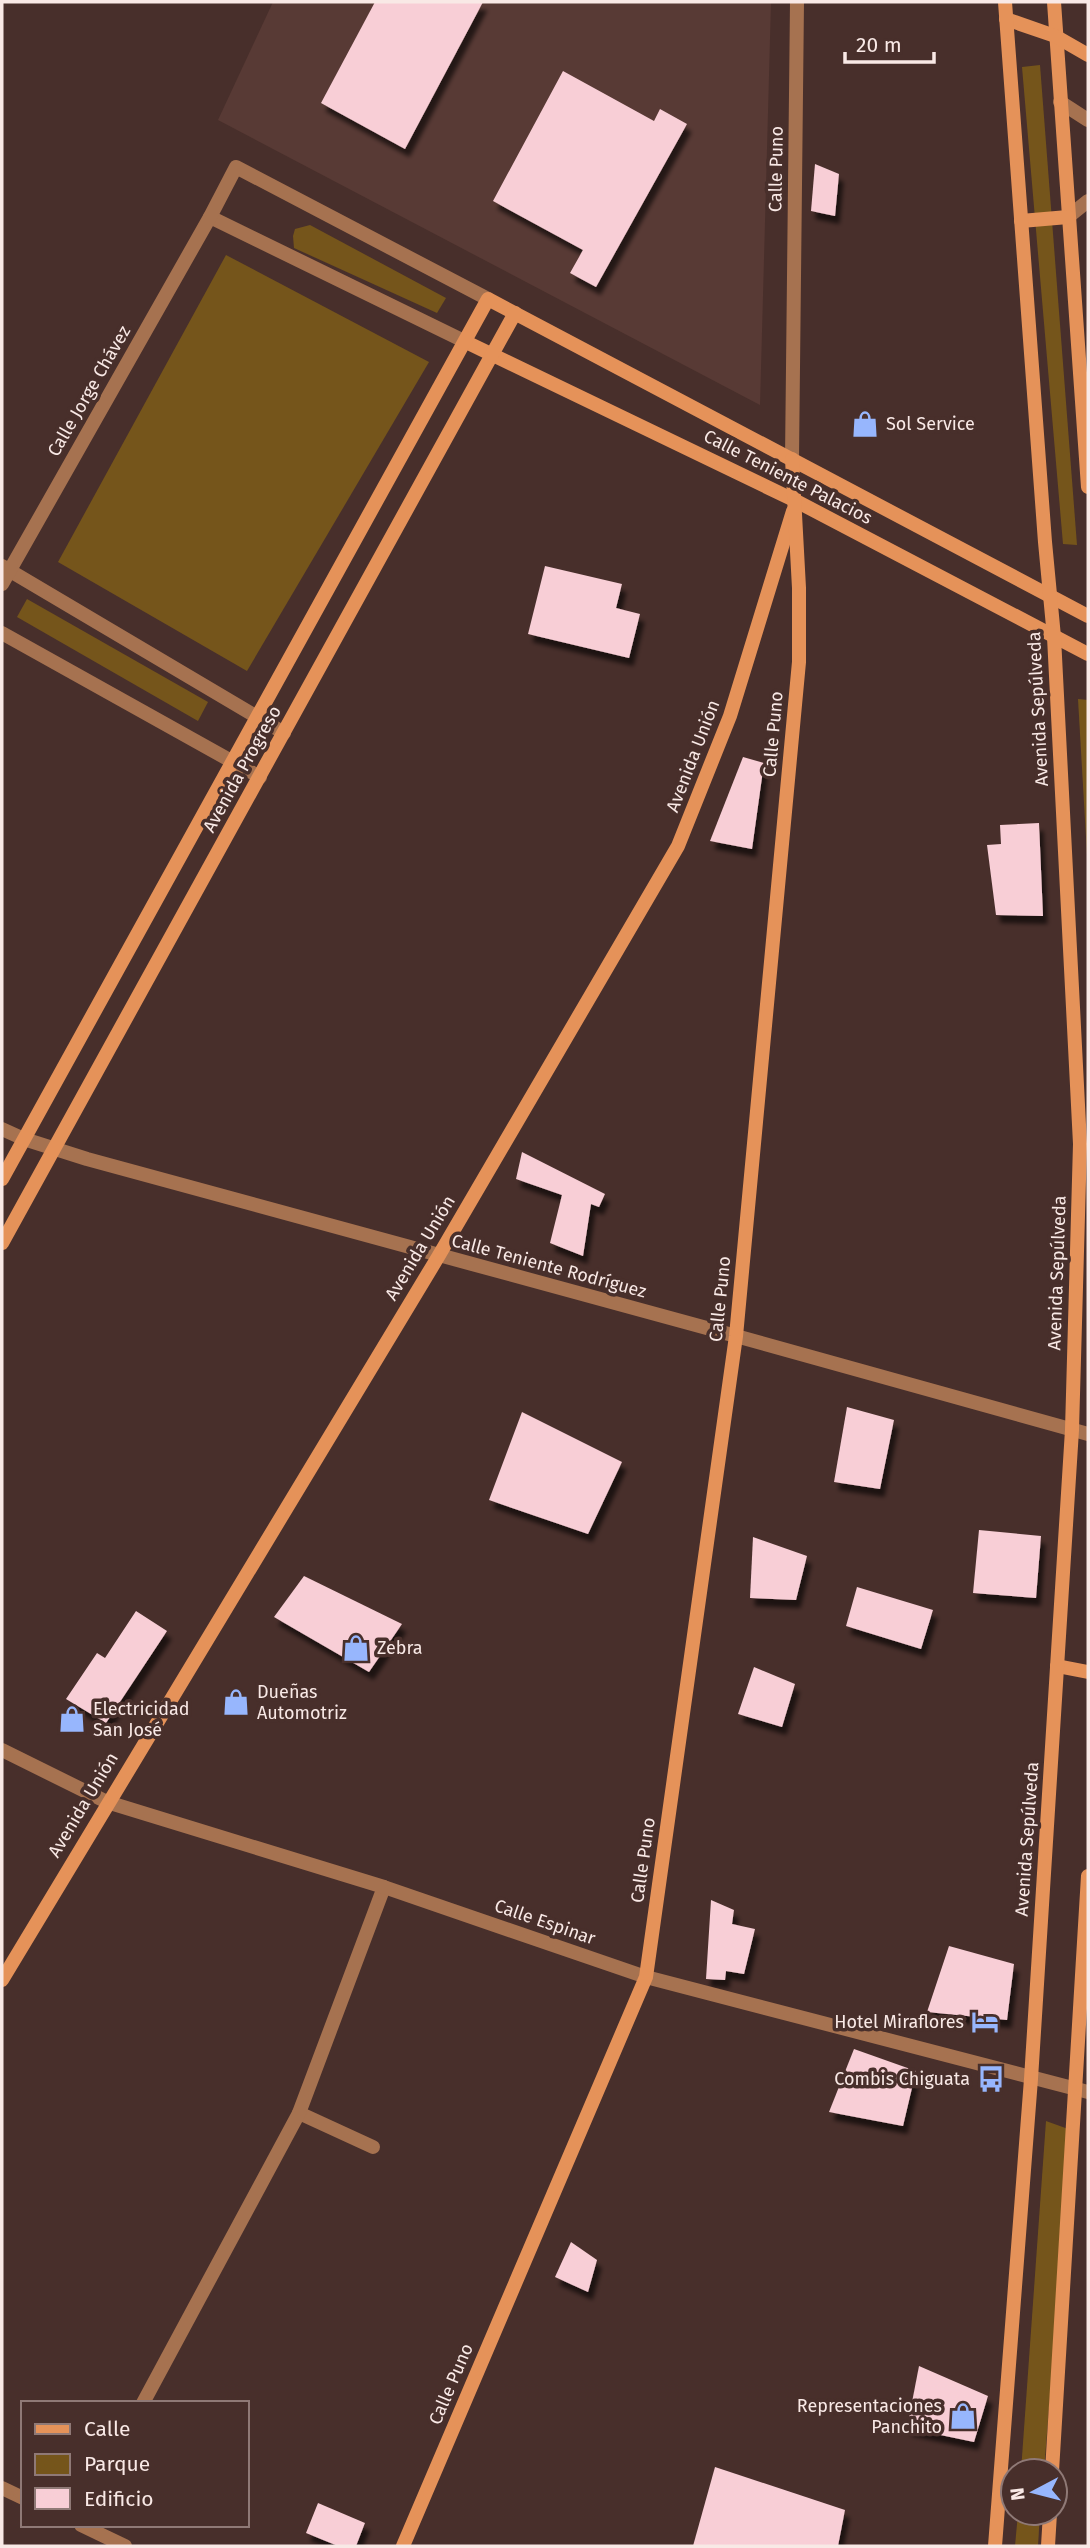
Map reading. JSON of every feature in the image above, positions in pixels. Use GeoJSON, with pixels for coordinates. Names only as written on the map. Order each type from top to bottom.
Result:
{"type":"FeatureCollection","features":[{"type":"Feature","properties":{"kind":"street","name":"Calle Puno"},"geometry":{"type":"LineString","coordinates":[[403,2546],[646,1977],[736,1336],[799,662],[796,500],[792,459],[797,2]]}},
{"type":"Feature","properties":{"kind":"street","name":"Avenida Sepúlveda"},"geometry":{"type":"LineString","coordinates":[[995,2546],[1031,2079],[1072,1430],[1080,1144],[1054,637],[1005,2]]}},
{"type":"Feature","properties":{"kind":"street"},"geometry":{"type":"LineString","coordinates":[[1054,2],[1088,487]]}},
{"type":"Feature","properties":{"kind":"street"},"geometry":{"type":"LineString","coordinates":[[1006,19],[1055,36],[1088,55]]}},
{"type":"Feature","properties":{"kind":"street"},"geometry":{"type":"LineString","coordinates":[[1060,102],[1088,120]]}},
{"type":"Feature","properties":{"kind":"street","name":"Calle Jorge Chávez"},"geometry":{"type":"LineString","coordinates":[[2,584],[6,567],[210,217],[236,167],[488,299]]}},
{"type":"Feature","properties":{"kind":"street"},"geometry":{"type":"LineString","coordinates":[[1021,220],[1068,217],[1088,201]]}},
{"type":"Feature","properties":{"kind":"street"},"geometry":{"type":"LineString","coordinates":[[210,217],[466,342]]}},
{"type":"Feature","properties":{"kind":"street","name":"Calle Teniente Palacios"},"geometry":{"type":"LineString","coordinates":[[488,299],[1088,615]]}},
{"type":"Feature","properties":{"kind":"street","name":"Avenida Progreso"},"geometry":{"type":"LineString","coordinates":[[2,1179],[488,299]]}},
{"type":"Feature","properties":{"kind":"street","name":"Avenida Progreso"},"geometry":{"type":"LineString","coordinates":[[2,1243],[515,313]]}},
{"type":"Feature","properties":{"kind":"street","name":"Calle Teniente Palacios"},"geometry":{"type":"LineString","coordinates":[[466,342],[796,500],[1088,654]]}},
{"type":"Feature","properties":{"kind":"street","name":"Avenida Unión"},"geometry":{"type":"LineString","coordinates":[[2,1980],[438,1256],[678,846],[730,716],[796,500]]}},
{"type":"Feature","properties":{"kind":"street"},"geometry":{"type":"LineString","coordinates":[[6,567],[284,733]]}},
{"type":"Feature","properties":{"kind":"street"},"geometry":{"type":"LineString","coordinates":[[2,633],[260,777]]}},
{"type":"Feature","properties":{"kind":"street","name":"Calle Teniente Rodríguez"},"geometry":{"type":"LineString","coordinates":[[2,1129],[24,1139],[87,1159],[1088,1434]]}},
{"type":"Feature","properties":{"kind":"street"},"geometry":{"type":"LineString","coordinates":[[1057,1666],[1088,1672]]}},
{"type":"Feature","properties":{"kind":"street","name":"Calle Espinar"},"geometry":{"type":"LineString","coordinates":[[2,1749],[107,1802],[384,1887],[646,1977],[1081,2090]]}},
{"type":"Feature","properties":{"kind":"street"},"geometry":{"type":"LineString","coordinates":[[1053,2457],[1081,2090],[1088,1875]]}},
{"type":"Feature","properties":{"kind":"street"},"geometry":{"type":"LineString","coordinates":[[144,2401],[299,2113],[384,1887]]}},
{"type":"Feature","properties":{"kind":"street"},"geometry":{"type":"LineString","coordinates":[[299,2113],[373,2147]]}},
{"type":"Feature","properties":{"kind":"street"},"geometry":{"type":"LineString","coordinates":[[2,2488],[21,2497]]}},
{"type":"Feature","properties":{"kind":"street"},"geometry":{"type":"LineString","coordinates":[[85,2527],[125,2546]]}},
{"type":"Feature","properties":{"kind":"street"},"geometry":{"type":"LineString","coordinates":[[1048,2546],[1049,2527]]}},
{"type":"Feature","properties":{"kind":"shaded area"},"geometry":{"type":"Polygon","coordinates":[[[273,2],[771,2],[760,405],[218,120],[273,2]]]}},
{"type":"Feature","properties":{"kind":"green space"},"geometry":{"type":"Polygon","coordinates":[[[1040,65],[1077,545],[1063,544],[1022,67],[1040,65]]]}},
{"type":"Feature","properties":{"kind":"green space"},"geometry":{"type":"Polygon","coordinates":[[[310,225],[446,298],[437,313],[294,248],[295,229],[310,225]]]}},
{"type":"Feature","properties":{"kind":"green space"},"geometry":{"type":"Polygon","coordinates":[[[226,255],[429,362],[247,671],[58,562],[226,255]]]}},
{"type":"Feature","properties":{"kind":"green space"},"geometry":{"type":"Polygon","coordinates":[[[27,599],[208,702],[198,721],[17,617],[27,599]]]}},
{"type":"Feature","properties":{"kind":"green space"},"geometry":{"type":"Polygon","coordinates":[[[1078,699],[1088,700],[1088,872],[1078,699]]]}},
{"type":"Feature","properties":{"kind":"green space"},"geometry":{"type":"Polygon","coordinates":[[[1046,2121],[1071,2130],[1045,2457],[1022,2457],[1046,2121]]]}},
{"type":"Feature","properties":{"kind":"green space"},"geometry":{"type":"Polygon","coordinates":[[[1017,2527],[1039,2527],[1038,2546],[1015,2546],[1017,2527]]]}},
{"type":"Feature","properties":{"kind":"building"},"geometry":{"type":"Polygon","coordinates":[[[375,2],[483,2],[405,149],[321,103],[375,2]]]}},
{"type":"Feature","properties":{"kind":"building"},"geometry":{"type":"Polygon","coordinates":[[[563,71],[654,121],[660,109],[687,124],[596,287],[570,273],[583,250],[493,201],[563,71]]]}},
{"type":"Feature","properties":{"kind":"building"},"geometry":{"type":"Polygon","coordinates":[[[815,164],[839,174],[835,216],[811,211],[815,164]]]}},
{"type":"Feature","properties":{"kind":"building"},"geometry":{"type":"Polygon","coordinates":[[[545,566],[622,584],[616,608],[640,614],[629,658],[528,634],[545,566]]]}},
{"type":"Feature","properties":{"kind":"building"},"geometry":{"type":"Polygon","coordinates":[[[743,757],[764,763],[752,849],[710,841],[743,757]]]}},
{"type":"Feature","properties":{"kind":"building"},"geometry":{"type":"Polygon","coordinates":[[[1039,823],[1043,916],[996,915],[987,845],[1001,844],[1000,825],[1039,823]]]}},
{"type":"Feature","properties":{"kind":"building"},"geometry":{"type":"Polygon","coordinates":[[[522,1152],[605,1194],[599,1207],[591,1204],[583,1256],[550,1243],[562,1195],[516,1179],[522,1152]]]}},
{"type":"Feature","properties":{"kind":"building"},"geometry":{"type":"Polygon","coordinates":[[[847,1407],[894,1420],[880,1489],[834,1482],[847,1407]]]}},
{"type":"Feature","properties":{"kind":"building"},"geometry":{"type":"Polygon","coordinates":[[[522,1412],[622,1462],[588,1534],[489,1500],[522,1412]]]}},
{"type":"Feature","properties":{"kind":"building"},"geometry":{"type":"Polygon","coordinates":[[[979,1530],[1041,1536],[1036,1598],[973,1593],[979,1530]]]}},
{"type":"Feature","properties":{"kind":"building"},"geometry":{"type":"Polygon","coordinates":[[[753,1537],[807,1556],[796,1600],[750,1598],[753,1537]]]}},
{"type":"Feature","properties":{"kind":"building","name":"Zebra"},"geometry":{"type":"Polygon","coordinates":[[[304,1576],[402,1624],[369,1672],[274,1617],[304,1576]]]}},
{"type":"Feature","properties":{"kind":"building"},"geometry":{"type":"Polygon","coordinates":[[[857,1587],[933,1610],[921,1649],[846,1626],[857,1587]]]}},
{"type":"Feature","properties":{"kind":"building"},"geometry":{"type":"Polygon","coordinates":[[[136,1611],[167,1631],[106,1723],[66,1699],[97,1653],[105,1658],[136,1611]]]}},
{"type":"Feature","properties":{"kind":"building"},"geometry":{"type":"Polygon","coordinates":[[[754,1667],[795,1684],[782,1727],[738,1714],[754,1667]]]}},
{"type":"Feature","properties":{"kind":"building"},"geometry":{"type":"Polygon","coordinates":[[[711,1900],[734,1910],[732,1924],[755,1929],[744,1974],[726,1971],[725,1980],[706,1979],[711,1900]]]}},
{"type":"Feature","properties":{"kind":"building"},"geometry":{"type":"Polygon","coordinates":[[[949,1946],[1014,1964],[1007,2020],[927,2012],[949,1946]]]}},
{"type":"Feature","properties":{"kind":"building"},"geometry":{"type":"Polygon","coordinates":[[[854,2049],[916,2071],[903,2126],[829,2112],[854,2049]]]}},
{"type":"Feature","properties":{"kind":"building"},"geometry":{"type":"Polygon","coordinates":[[[571,2242],[597,2260],[588,2292],[555,2277],[571,2242]]]}},
{"type":"Feature","properties":{"kind":"building"},"geometry":{"type":"Polygon","coordinates":[[[919,2366],[988,2396],[974,2442],[907,2428],[919,2366]]]}},
{"type":"Feature","properties":{"kind":"building"},"geometry":{"type":"Polygon","coordinates":[[[715,2467],[845,2510],[838,2546],[693,2546],[715,2467]]]}},
{"type":"Feature","properties":{"kind":"building"},"geometry":{"type":"Polygon","coordinates":[[[318,2503],[365,2523],[356,2546],[338,2546],[306,2533],[318,2503]]]}},
{"type":"Feature","properties":{"kind":"place","name":"Sol Service"},"geometry":{"type":"Point","coordinates":[865,424]}},
{"type":"Feature","properties":{"kind":"place","name":"Zebra"},"geometry":{"type":"Point","coordinates":[356,1648]}},
{"type":"Feature","properties":{"kind":"place","name":"Dueñas Automotriz"},"geometry":{"type":"Point","coordinates":[236,1702]}},
{"type":"Feature","properties":{"kind":"place","name":"Electricidad San José"},"geometry":{"type":"Point","coordinates":[72,1719]}},
{"type":"Feature","properties":{"kind":"place","name":"Hotel Miraflores"},"geometry":{"type":"Point","coordinates":[985,2022]}},
{"type":"Feature","properties":{"kind":"place","name":"Combis Chiguata"},"geometry":{"type":"Point","coordinates":[991,2079]}},
{"type":"Feature","properties":{"kind":"place","name":"Representaciones Panchito"},"geometry":{"type":"Point","coordinates":[963,2416]}}]}
